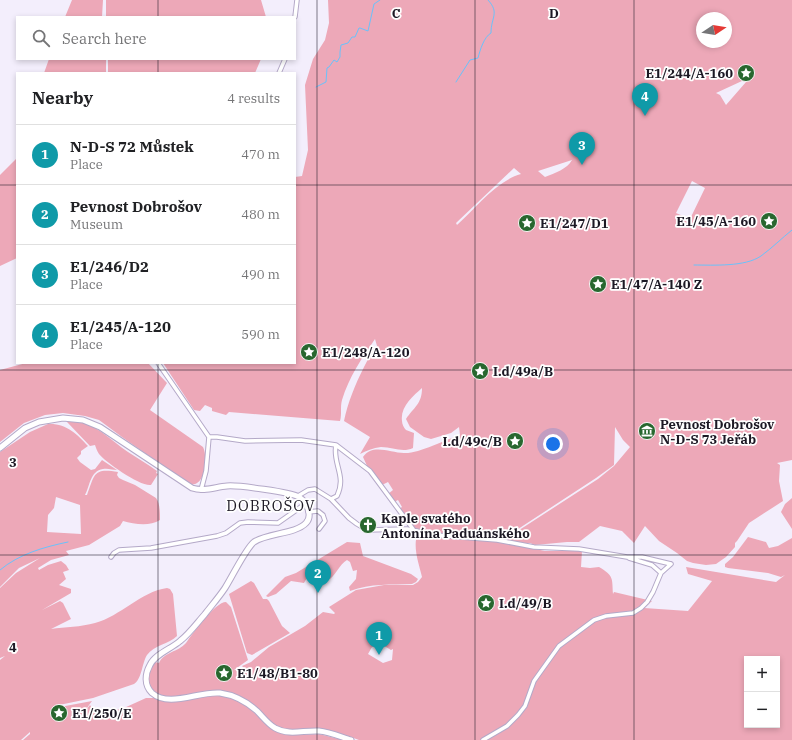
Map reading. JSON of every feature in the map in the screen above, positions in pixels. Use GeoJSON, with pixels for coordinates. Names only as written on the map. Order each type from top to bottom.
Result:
{"type":"FeatureCollection","features":[{"type":"Feature","properties":{"kind":"street"},"geometry":{"type":"LineString","coordinates":[[295,16],[297,0]]}},
{"type":"Feature","properties":{"kind":"street"},"geometry":{"type":"LineString","coordinates":[[279,72],[285,60]]}},
{"type":"Feature","properties":{"kind":"street"},"geometry":{"type":"LineString","coordinates":[[159,364],[209,437],[206,471],[202,490]]}},
{"type":"Feature","properties":{"kind":"street"},"geometry":{"type":"LineString","coordinates":[[0,448],[25,428],[39,422],[63,418],[83,420],[100,426],[188,486],[202,490],[226,486],[237,486],[298,496],[306,504],[308,512],[307,522],[303,526],[254,542],[248,549],[223,591],[200,620],[180,641],[151,662],[147,670],[146,681],[150,691],[156,696],[164,699],[221,693],[247,703],[273,728],[284,732],[297,733],[319,731],[351,740]]}},
{"type":"Feature","properties":{"kind":"street"},"geometry":{"type":"LineString","coordinates":[[209,437],[245,441],[301,440],[336,445],[370,471],[413,530]]}},
{"type":"Feature","properties":{"kind":"street"},"geometry":{"type":"LineString","coordinates":[[336,445],[337,460],[341,475],[341,487],[337,496],[338,506]]}},
{"type":"Feature","properties":{"kind":"street"},"geometry":{"type":"LineString","coordinates":[[298,496],[308,490],[315,489],[331,499],[349,518],[367,530],[395,528],[435,535],[497,540],[521,546],[546,549],[585,550],[626,557],[652,565],[661,573]]}},
{"type":"Feature","properties":{"kind":"street"},"geometry":{"type":"LineString","coordinates":[[331,499],[337,496]]}},
{"type":"Feature","properties":{"kind":"street"},"geometry":{"type":"LineString","coordinates":[[111,557],[119,550],[151,548],[217,536],[226,533],[240,523],[278,523],[306,504]]}},
{"type":"Feature","properties":{"kind":"street"},"geometry":{"type":"LineString","coordinates":[[308,512],[318,511],[323,515],[325,521],[319,529]]}},
{"type":"Feature","properties":{"kind":"street"},"geometry":{"type":"LineString","coordinates":[[483,740],[506,726],[518,715],[525,706],[534,681],[559,646],[594,620],[606,616],[634,613],[641,608],[650,598],[661,573],[670,564],[642,557],[626,557]]}},
{"type":"Feature","properties":{"kind":"shaded area"},"geometry":{"type":"Polygon","coordinates":[[[72,0],[103,0],[102,16],[65,16],[72,0]]]}},
{"type":"Feature","properties":{"kind":"shaded area"},"geometry":{"type":"Polygon","coordinates":[[[106,0],[261,0],[266,16],[106,16],[106,0]]]}},
{"type":"Feature","properties":{"kind":"shaded area"},"geometry":{"type":"Polygon","coordinates":[[[328,0],[792,0],[792,460],[777,463],[780,465],[779,481],[783,501],[749,523],[735,543],[735,547],[726,557],[716,564],[706,565],[687,561],[659,541],[645,526],[634,543],[622,531],[600,526],[579,542],[535,545],[500,539],[513,534],[598,479],[614,466],[630,447],[623,440],[615,427],[614,465],[512,533],[503,537],[495,538],[435,533],[413,528],[399,509],[402,507],[398,500],[394,502],[388,494],[393,490],[388,482],[382,485],[368,468],[363,457],[372,450],[410,453],[424,449],[460,435],[459,427],[451,433],[431,439],[424,437],[410,427],[406,419],[419,402],[422,388],[408,402],[402,416],[402,423],[406,430],[414,433],[413,448],[401,450],[381,447],[375,448],[360,454],[370,437],[344,421],[358,380],[373,350],[377,346],[375,339],[348,383],[342,400],[340,421],[229,412],[226,415],[212,411],[212,408],[205,405],[200,411],[194,410],[164,364],[296,364],[296,177],[302,176],[308,150],[305,85],[313,59],[325,40],[329,23],[328,0]],[[742,81],[716,93],[720,95],[726,105],[746,82],[742,81]],[[572,160],[538,171],[545,177],[557,172],[572,160]],[[514,168],[456,223],[457,225],[495,189],[521,174],[514,168]],[[692,181],[676,213],[690,219],[705,188],[692,181]]]}},
{"type":"Feature","properties":{"kind":"shaded area"},"geometry":{"type":"Polygon","coordinates":[[[49,60],[106,60],[106,72],[44,72],[49,60]]]}},
{"type":"Feature","properties":{"kind":"shaded area"},"geometry":{"type":"Polygon","coordinates":[[[108,60],[261,60],[255,72],[108,72],[108,60]]]}},
{"type":"Feature","properties":{"kind":"shaded area"},"geometry":{"type":"Polygon","coordinates":[[[16,159],[16,258],[0,266],[0,175],[16,159]]]}},
{"type":"Feature","properties":{"kind":"shaded area"},"geometry":{"type":"Polygon","coordinates":[[[22,364],[149,364],[167,383],[150,410],[203,447],[205,452],[205,464],[202,477],[195,484],[189,484],[99,420],[85,416],[63,413],[45,415],[24,423],[0,442],[0,370],[22,364]]]}},
{"type":"Feature","properties":{"kind":"shaded area"},"geometry":{"type":"Polygon","coordinates":[[[67,422],[84,423],[100,431],[157,471],[156,473],[158,474],[151,485],[146,485],[132,478],[108,462],[99,454],[95,445],[90,446],[67,422]]]}},
{"type":"Feature","properties":{"kind":"shaded area"},"geometry":{"type":"Polygon","coordinates":[[[48,424],[66,427],[80,437],[88,446],[81,451],[81,454],[77,458],[80,462],[91,470],[95,469],[102,460],[117,470],[105,469],[99,470],[95,473],[85,495],[87,495],[96,474],[104,471],[118,472],[117,475],[119,478],[135,485],[156,498],[160,508],[160,520],[156,522],[151,524],[142,524],[123,521],[120,526],[89,545],[66,551],[69,555],[51,560],[38,568],[39,570],[48,565],[61,561],[69,570],[63,572],[66,579],[59,585],[71,589],[71,593],[42,610],[60,601],[63,603],[71,619],[51,629],[84,625],[104,620],[157,590],[167,588],[170,589],[173,594],[177,636],[154,649],[147,655],[137,682],[93,698],[59,705],[60,707],[92,701],[84,712],[90,705],[94,711],[99,714],[124,708],[146,698],[155,698],[169,702],[207,696],[221,696],[233,699],[246,705],[272,729],[283,734],[319,734],[343,740],[23,740],[30,734],[30,732],[21,740],[0,740],[0,660],[5,656],[0,658],[0,588],[16,573],[40,558],[19,568],[0,587],[0,452],[30,432],[48,424]],[[56,497],[54,508],[48,515],[47,532],[81,534],[80,505],[56,497]]]}},
{"type":"Feature","properties":{"kind":"shaded area"},"geometry":{"type":"Polygon","coordinates":[[[792,498],[792,529],[781,512],[785,504],[792,498]]]}},
{"type":"Feature","properties":{"kind":"shaded area"},"geometry":{"type":"Polygon","coordinates":[[[418,533],[495,541],[545,551],[582,551],[581,567],[599,567],[610,575],[613,594],[614,592],[652,601],[644,608],[688,611],[712,581],[688,574],[686,567],[776,582],[785,575],[781,577],[768,573],[728,568],[725,567],[725,564],[733,557],[748,537],[766,542],[769,548],[778,546],[792,538],[792,740],[359,740],[333,732],[296,732],[284,730],[271,723],[251,703],[238,696],[208,692],[168,697],[157,694],[150,687],[148,678],[155,662],[159,663],[164,656],[183,646],[210,612],[221,603],[226,602],[231,607],[248,660],[234,670],[247,671],[242,666],[251,662],[269,647],[305,626],[323,612],[334,614],[335,613],[329,607],[356,590],[384,585],[413,585],[418,582],[422,577],[416,544],[418,533]],[[381,644],[372,647],[368,654],[383,663],[392,660],[393,649],[391,650],[381,644]]]}},
{"type":"Feature","properties":{"kind":"shaded area"},"geometry":{"type":"Polygon","coordinates":[[[347,542],[360,543],[363,556],[411,574],[418,579],[412,584],[373,586],[358,588],[350,591],[349,587],[356,579],[357,570],[353,571],[350,562],[347,560],[330,579],[323,574],[313,573],[304,583],[291,581],[276,594],[268,597],[266,596],[285,577],[296,573],[347,542]]]}},
{"type":"Feature","properties":{"kind":"shaded area"},"geometry":{"type":"Polygon","coordinates":[[[251,581],[254,583],[263,599],[267,599],[269,601],[282,626],[290,633],[252,655],[247,653],[229,594],[251,581]]]}},
{"type":"Feature","properties":{"kind":"waterway"},"geometry":{"type":"LineString","coordinates":[[316,87],[326,82],[327,68],[334,60],[337,62],[340,57],[341,45],[348,43],[352,37],[355,37],[359,28],[368,31],[374,4],[380,0]]}},
{"type":"Feature","properties":{"kind":"waterway"},"geometry":{"type":"LineString","coordinates":[[456,82],[470,60],[478,58],[484,41],[491,33],[494,8],[488,0]]}},
{"type":"Feature","properties":{"kind":"waterway"},"geometry":{"type":"LineString","coordinates":[[694,265],[729,265],[754,260],[765,253],[792,230]]}},
{"type":"Feature","properties":{"kind":"waterway"},"geometry":{"type":"LineString","coordinates":[[0,570],[7,564],[24,555],[50,546],[68,542]]}},
{"type":"Feature","properties":{"kind":"place","name":"E1/244/A-160"},"geometry":{"type":"Point","coordinates":[746,73]}},
{"type":"Feature","properties":{"kind":"place","name":"E1/245/A-120"},"geometry":{"type":"Point","coordinates":[645,116]}},
{"type":"Feature","properties":{"kind":"place","name":"E1/246/D2"},"geometry":{"type":"Point","coordinates":[582,165]}},
{"type":"Feature","properties":{"kind":"place","name":"E1/45/A-160"},"geometry":{"type":"Point","coordinates":[769,221]}},
{"type":"Feature","properties":{"kind":"place","name":"E1/247/D1"},"geometry":{"type":"Point","coordinates":[527,223]}},
{"type":"Feature","properties":{"kind":"place","name":"E1/47/A-140 Z"},"geometry":{"type":"Point","coordinates":[598,284]}},
{"type":"Feature","properties":{"kind":"place","name":"E1/248/A-120"},"geometry":{"type":"Point","coordinates":[309,352]}},
{"type":"Feature","properties":{"kind":"place","name":"I.d/49a/B"},"geometry":{"type":"Point","coordinates":[480,371]}},
{"type":"Feature","properties":{"kind":"place","name":"Pevnost Dobrošov N-D-S 73 Jeřáb"},"geometry":{"type":"Point","coordinates":[647,431]}},
{"type":"Feature","properties":{"kind":"place","name":"I.d/49c/B"},"geometry":{"type":"Point","coordinates":[515,441]}},
{"type":"Feature","properties":{"kind":"place","name":"Kaple svatého Antonína Paduánského"},"geometry":{"type":"Point","coordinates":[368,525]}},
{"type":"Feature","properties":{"kind":"place","name":"Pevnost Dobrošov"},"geometry":{"type":"Point","coordinates":[318,593]}},
{"type":"Feature","properties":{"kind":"place","name":"I.d/49/B"},"geometry":{"type":"Point","coordinates":[486,603]}},
{"type":"Feature","properties":{"kind":"place","name":"N-D-S 72 Můstek"},"geometry":{"type":"Point","coordinates":[379,655]}},
{"type":"Feature","properties":{"kind":"place","name":"E1/48/B1-80"},"geometry":{"type":"Point","coordinates":[224,673]}},
{"type":"Feature","properties":{"kind":"place","name":"E1/250/E"},"geometry":{"type":"Point","coordinates":[59,713]}},
{"type":"Feature","properties":{"kind":"district","name":"DOBROŠOV"},"geometry":{"type":"Point","coordinates":[271,506]}}]}
